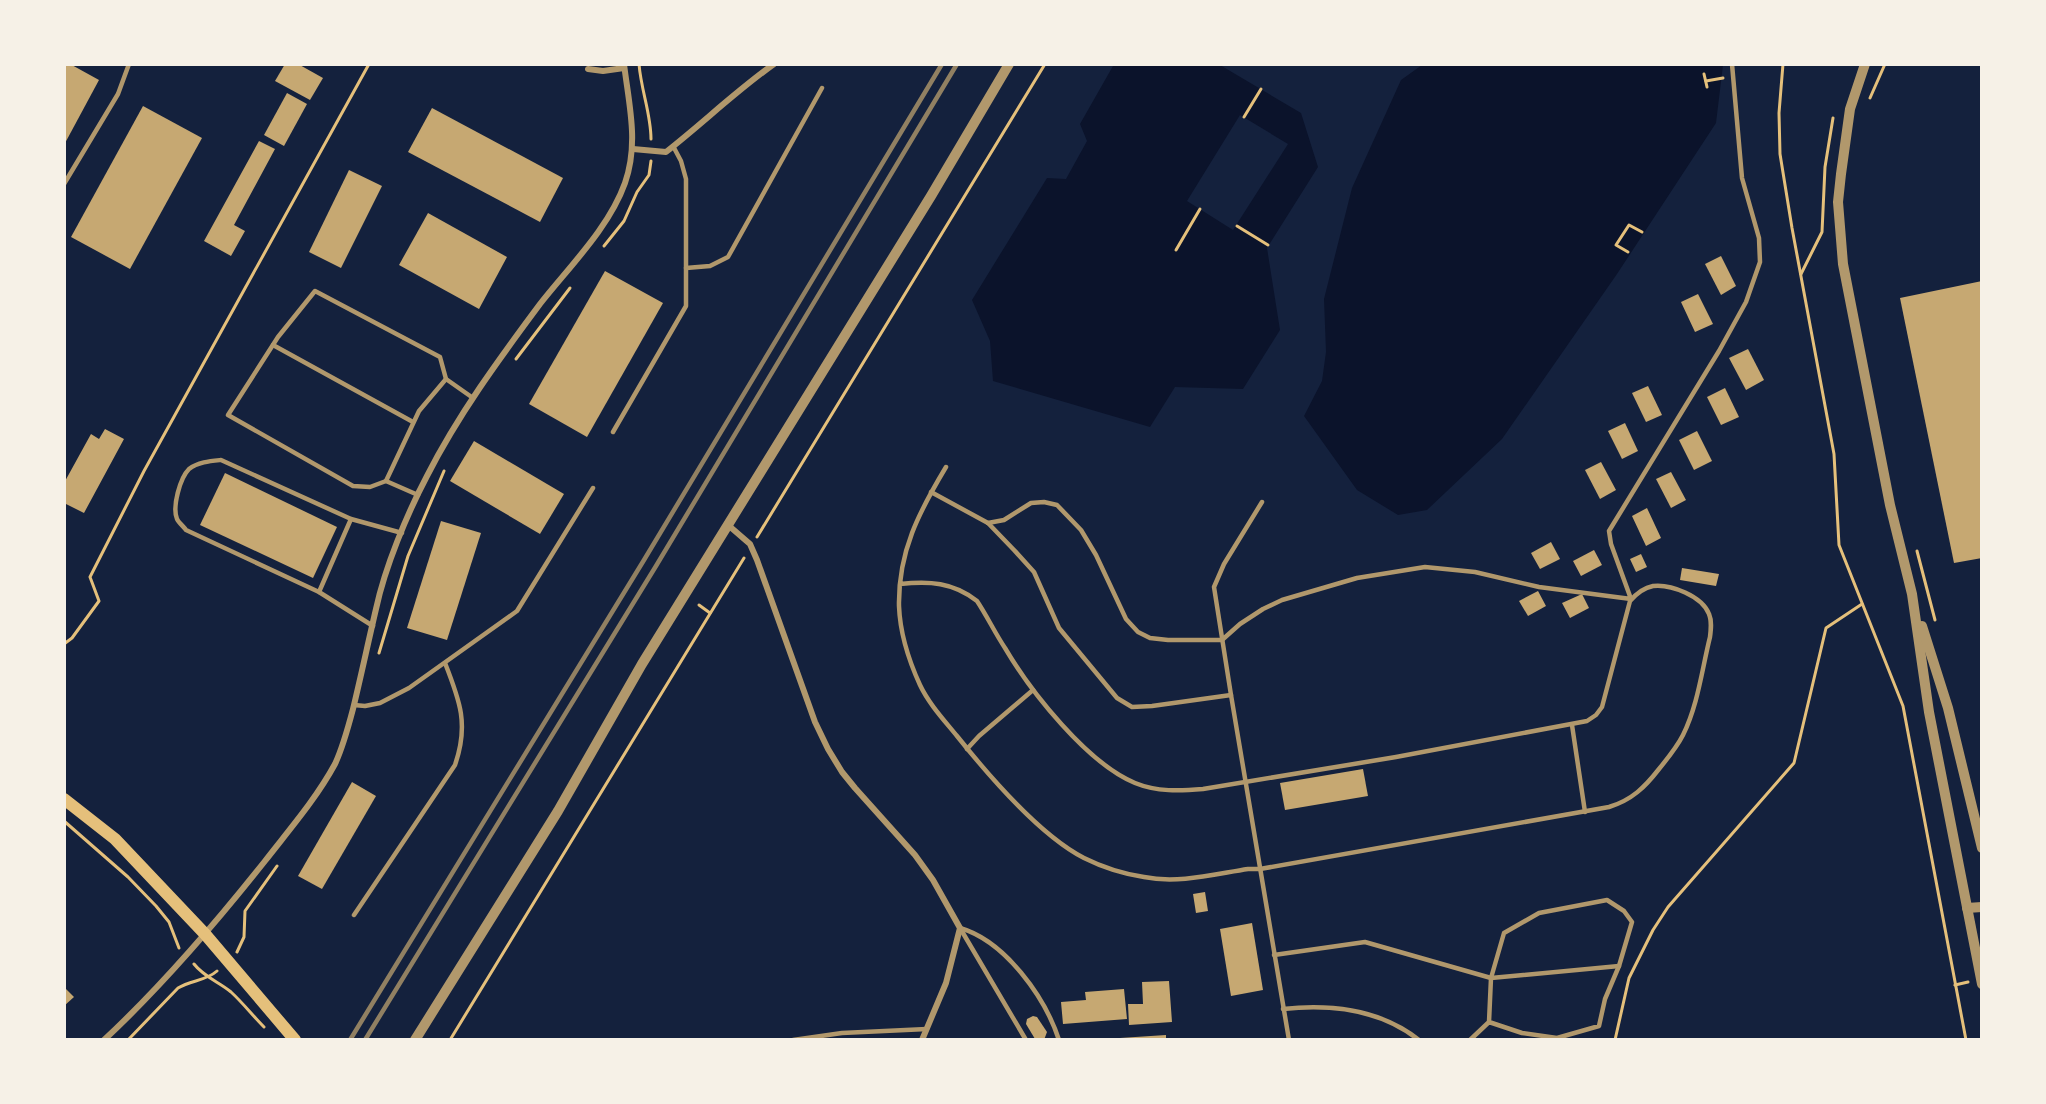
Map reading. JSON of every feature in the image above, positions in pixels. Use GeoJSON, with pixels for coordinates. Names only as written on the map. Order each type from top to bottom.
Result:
{"type":"FeatureCollection","features":[{"type":"Feature","properties":{"kind":"main road"},"geometry":{"type":"LineString","coordinates":[[64,799],[115,839],[206,934],[294,1039]]}},
{"type":"Feature","properties":{"kind":"street"},"geometry":{"type":"LineString","coordinates":[[633,149],[666,152],[744,86],[774,64]]}},
{"type":"Feature","properties":{"kind":"street"},"geometry":{"type":"LineString","coordinates":[[415,1040],[529,854],[558,811],[642,664],[931,196],[1009,64]]}},
{"type":"Feature","properties":{"kind":"street"},"geometry":{"type":"LineString","coordinates":[[1865,64],[1850,109],[1838,202],[1849,301],[1879,455],[1912,594],[1948,708],[1982,848]]}},
{"type":"Feature","properties":{"kind":"street"},"geometry":{"type":"LineString","coordinates":[[104,1040],[206,934],[287,833],[336,762],[354,705],[380,596],[402,533],[442,446],[473,398],[540,305],[613,211],[624,186],[633,149],[632,115],[624,66],[603,71],[588,69]]}},
{"type":"Feature","properties":{"kind":"street"},"geometry":{"type":"LineString","coordinates":[[728,525],[750,544],[815,722],[828,749],[855,788],[915,855],[933,880],[960,928],[946,983],[922,1040]]}},
{"type":"Feature","properties":{"kind":"street"},"geometry":{"type":"LineString","coordinates":[[1912,594],[1929,712],[1967,908],[1977,941],[1979,982]]}},
{"type":"Feature","properties":{"kind":"street"},"geometry":{"type":"LineString","coordinates":[[1967,908],[1982,907]]}},
{"type":"Feature","properties":{"kind":"lane"},"geometry":{"type":"LineString","coordinates":[[64,184],[118,94],[129,64]]}},
{"type":"Feature","properties":{"kind":"lane"},"geometry":{"type":"LineString","coordinates":[[1631,599],[1611,544],[1609,531],[1719,351],[1746,302],[1760,262],[1759,238],[1742,178],[1731,64]]}},
{"type":"Feature","properties":{"kind":"lane"},"geometry":{"type":"LineString","coordinates":[[686,268],[710,266],[728,257],[822,88]]}},
{"type":"Feature","properties":{"kind":"lane"},"geometry":{"type":"LineString","coordinates":[[613,432],[686,306],[686,179],[681,161],[673,146]]}},
{"type":"Feature","properties":{"kind":"lane"},"geometry":{"type":"LineString","coordinates":[[418,495],[386,481],[370,487],[353,486],[228,416],[273,345],[315,291],[440,357],[446,379],[473,398]]}},
{"type":"Feature","properties":{"kind":"lane"},"geometry":{"type":"LineString","coordinates":[[273,345],[413,422]]}},
{"type":"Feature","properties":{"kind":"lane"},"geometry":{"type":"LineString","coordinates":[[386,481],[419,411],[446,379]]}},
{"type":"Feature","properties":{"kind":"lane"},"geometry":{"type":"LineString","coordinates":[[373,626],[319,592],[186,530],[177,518],[175,501],[181,483],[189,470],[205,461],[221,460],[351,519],[402,533]]}},
{"type":"Feature","properties":{"kind":"lane"},"geometry":{"type":"LineString","coordinates":[[900,584],[936,582],[954,586],[966,592],[977,601],[1004,648],[1033,690],[1076,740],[1098,759],[1136,783],[1177,792],[1587,721],[1602,707],[1624,618],[1631,599],[1638,591],[1653,586],[1686,593],[1701,602],[1709,614],[1712,626],[1710,637],[1690,716],[1673,751],[1648,783],[1633,797],[1622,803],[1585,812],[1260,869],[1178,879],[1148,878],[1124,873],[1084,858],[1032,819],[967,749],[934,709],[920,686],[902,634],[899,607],[900,584],[903,560],[911,535],[921,510],[946,467]]}},
{"type":"Feature","properties":{"kind":"lane"},"geometry":{"type":"LineString","coordinates":[[354,705],[365,706],[380,703],[409,688],[517,611],[593,488]]}},
{"type":"Feature","properties":{"kind":"lane"},"geometry":{"type":"LineString","coordinates":[[931,492],[988,524],[1034,572],[1059,628],[1117,698],[1125,704],[1132,707],[1152,706],[1231,695]]}},
{"type":"Feature","properties":{"kind":"lane"},"geometry":{"type":"LineString","coordinates":[[988,524],[1004,520],[1031,503],[1044,502],[1057,505],[1081,530],[1096,555],[1126,619],[1138,632],[1150,638],[1222,640],[1240,624],[1282,600],[1357,578],[1425,567],[1475,572],[1539,587],[1631,599]]}},
{"type":"Feature","properties":{"kind":"lane"},"geometry":{"type":"LineString","coordinates":[[1262,502],[1224,564],[1214,587],[1289,1040]]}},
{"type":"Feature","properties":{"kind":"lane"},"geometry":{"type":"LineString","coordinates":[[319,592],[351,519]]}},
{"type":"Feature","properties":{"kind":"lane"},"geometry":{"type":"LineString","coordinates":[[354,915],[455,765],[461,747],[463,726],[458,698],[445,663]]}},
{"type":"Feature","properties":{"kind":"lane"},"geometry":{"type":"LineString","coordinates":[[967,749],[1033,690]]}},
{"type":"Feature","properties":{"kind":"lane"},"geometry":{"type":"LineString","coordinates":[[1572,725],[1585,812]]}},
{"type":"Feature","properties":{"kind":"lane"},"geometry":{"type":"LineString","coordinates":[[1470,1040],[1489,1022],[1491,978],[1504,933],[1539,913],[1607,900],[1624,911],[1632,922],[1619,966],[1605,999],[1599,1026],[1557,1038],[1522,1033],[1489,1022]]}},
{"type":"Feature","properties":{"kind":"lane"},"geometry":{"type":"LineString","coordinates":[[960,928],[1026,1040]]}},
{"type":"Feature","properties":{"kind":"lane"},"geometry":{"type":"LineString","coordinates":[[960,928],[975,933],[998,948],[1041,1001],[1053,1022],[1059,1040]]}},
{"type":"Feature","properties":{"kind":"lane"},"geometry":{"type":"LineString","coordinates":[[1274,955],[1365,942],[1491,978],[1619,966]]}},
{"type":"Feature","properties":{"kind":"lane"},"geometry":{"type":"LineString","coordinates":[[1283,1009],[1302,1007],[1350,1009],[1386,1021],[1419,1040]]}},
{"type":"Feature","properties":{"kind":"lane"},"geometry":{"type":"LineString","coordinates":[[793,1040],[842,1033],[927,1029]]}},
{"type":"Feature","properties":{"kind":"path"},"geometry":{"type":"LineString","coordinates":[[64,644],[72,638],[99,601],[90,577],[144,471],[369,64]]}},
{"type":"Feature","properties":{"kind":"path"},"geometry":{"type":"LineString","coordinates":[[639,64],[644,102]]}},
{"type":"Feature","properties":{"kind":"path"},"geometry":{"type":"LineString","coordinates":[[1783,64],[1779,134],[1784,183],[1834,454],[1839,545],[1903,706],[1966,1040]]}},
{"type":"Feature","properties":{"kind":"path"},"geometry":{"type":"LineString","coordinates":[[1868,102],[1886,64]]}},
{"type":"Feature","properties":{"kind":"path"},"geometry":{"type":"LineString","coordinates":[[1704,74],[1707,87]]}},
{"type":"Feature","properties":{"kind":"path"},"geometry":{"type":"LineString","coordinates":[[1706,81],[1723,78]]}},
{"type":"Feature","properties":{"kind":"path"},"geometry":{"type":"LineString","coordinates":[[1244,117],[1261,89]]}},
{"type":"Feature","properties":{"kind":"path"},"geometry":{"type":"LineString","coordinates":[[603,247],[624,221],[637,192]]}},
{"type":"Feature","properties":{"kind":"path"},"geometry":{"type":"LineString","coordinates":[[1176,250],[1200,210]]}},
{"type":"Feature","properties":{"kind":"path"},"geometry":{"type":"LineString","coordinates":[[1628,252],[1616,245],[1629,225],[1642,232]]}},
{"type":"Feature","properties":{"kind":"path"},"geometry":{"type":"LineString","coordinates":[[1237,226],[1269,245]]}},
{"type":"Feature","properties":{"kind":"path"},"geometry":{"type":"LineString","coordinates":[[513,363],[576,280]]}},
{"type":"Feature","properties":{"kind":"path"},"geometry":{"type":"LineString","coordinates":[[378,657],[408,556],[448,463]]}},
{"type":"Feature","properties":{"kind":"path"},"geometry":{"type":"LineString","coordinates":[[1916,546],[1936,626]]}},
{"type":"Feature","properties":{"kind":"path"},"geometry":{"type":"LineString","coordinates":[[1615,1040],[1629,978],[1653,930],[1668,907],[1794,763],[1826,628],[1862,604]]}},
{"type":"Feature","properties":{"kind":"path"},"geometry":{"type":"LineString","coordinates":[[699,605],[710,613]]}},
{"type":"Feature","properties":{"kind":"path"},"geometry":{"type":"LineString","coordinates":[[64,821],[128,877],[156,906],[170,922],[177,945],[201,974],[222,985],[234,995],[269,1033]]}},
{"type":"Feature","properties":{"kind":"path"},"geometry":{"type":"LineString","coordinates":[[1955,986],[1979,982]]}},
{"type":"Feature","properties":{"kind":"path"},"geometry":{"type":"LineString","coordinates":[[128,1040],[178,988]]}},
{"type":"Feature","properties":{"kind":"water"},"geometry":{"type":"Polygon","coordinates":[[[1116,64],[1220,65],[1301,113],[1318,167],[1267,248],[1280,330],[1243,389],[1175,387],[1150,427],[993,381],[990,341],[972,300],[1047,178],[1066,179],[1087,141],[1080,124],[1116,64]],[[1240,115],[1187,201],[1233,230],[1288,144],[1240,115]]]}},
{"type":"Feature","properties":{"kind":"water"},"geometry":{"type":"Polygon","coordinates":[[[1422,65],[1723,65],[1716,123],[1617,274],[1502,439],[1427,510],[1398,515],[1357,490],[1304,416],[1322,381],[1326,352],[1324,299],[1352,188],[1401,80],[1422,65]]]}},
{"type":"Feature","properties":{"kind":"building"},"geometry":{"type":"Polygon","coordinates":[[[64,64],[70,64],[99,80],[64,145],[64,64]]]}},
{"type":"Feature","properties":{"kind":"building"},"geometry":{"type":"Polygon","coordinates":[[[285,64],[298,64],[323,78],[310,100],[275,81],[285,64]]]}},
{"type":"Feature","properties":{"kind":"building"},"geometry":{"type":"Polygon","coordinates":[[[287,93],[307,104],[284,146],[264,135],[287,93]]]}},
{"type":"Feature","properties":{"kind":"building"},"geometry":{"type":"Polygon","coordinates":[[[143,106],[202,138],[130,269],[71,237],[143,106]]]}},
{"type":"Feature","properties":{"kind":"building"},"geometry":{"type":"Polygon","coordinates":[[[432,108],[563,178],[540,222],[408,152],[432,108]]]}},
{"type":"Feature","properties":{"kind":"building"},"geometry":{"type":"Polygon","coordinates":[[[259,141],[275,149],[234,225],[245,231],[231,256],[204,241],[259,141]]]}},
{"type":"Feature","properties":{"kind":"building"},"geometry":{"type":"Polygon","coordinates":[[[349,170],[382,186],[341,268],[309,252],[349,170]]]}},
{"type":"Feature","properties":{"kind":"building"},"geometry":{"type":"Polygon","coordinates":[[[428,213],[507,257],[479,309],[399,265],[428,213]]]}},
{"type":"Feature","properties":{"kind":"building"},"geometry":{"type":"Polygon","coordinates":[[[1721,256],[1736,286],[1721,295],[1705,264],[1721,256]]]}},
{"type":"Feature","properties":{"kind":"building"},"geometry":{"type":"Polygon","coordinates":[[[605,271],[663,303],[587,437],[529,404],[605,271]]]}},
{"type":"Feature","properties":{"kind":"building"},"geometry":{"type":"Polygon","coordinates":[[[1982,281],[1982,558],[1954,563],[1900,298],[1982,281]]]}},
{"type":"Feature","properties":{"kind":"building"},"geometry":{"type":"Polygon","coordinates":[[[1698,294],[1713,324],[1695,332],[1681,302],[1698,294]]]}},
{"type":"Feature","properties":{"kind":"building"},"geometry":{"type":"Polygon","coordinates":[[[1748,349],[1764,380],[1746,390],[1729,358],[1748,349]]]}},
{"type":"Feature","properties":{"kind":"building"},"geometry":{"type":"Polygon","coordinates":[[[1648,386],[1662,415],[1646,422],[1632,393],[1648,386]]]}},
{"type":"Feature","properties":{"kind":"building"},"geometry":{"type":"Polygon","coordinates":[[[1725,388],[1739,417],[1721,425],[1707,397],[1725,388]]]}},
{"type":"Feature","properties":{"kind":"building"},"geometry":{"type":"Polygon","coordinates":[[[1625,423],[1638,451],[1622,459],[1608,431],[1625,423]]]}},
{"type":"Feature","properties":{"kind":"building"},"geometry":{"type":"Polygon","coordinates":[[[105,429],[124,439],[84,513],[64,503],[64,483],[91,434],[99,439],[105,429]]]}},
{"type":"Feature","properties":{"kind":"building"},"geometry":{"type":"Polygon","coordinates":[[[1697,431],[1712,461],[1694,470],[1679,440],[1697,431]]]}},
{"type":"Feature","properties":{"kind":"building"},"geometry":{"type":"Polygon","coordinates":[[[474,441],[564,494],[540,534],[450,481],[474,441]]]}},
{"type":"Feature","properties":{"kind":"building"},"geometry":{"type":"Polygon","coordinates":[[[1601,462],[1616,490],[1600,499],[1585,470],[1601,462]]]}},
{"type":"Feature","properties":{"kind":"building"},"geometry":{"type":"Polygon","coordinates":[[[1671,472],[1686,500],[1671,508],[1656,479],[1671,472]]]}},
{"type":"Feature","properties":{"kind":"building"},"geometry":{"type":"Polygon","coordinates":[[[225,473],[337,527],[313,578],[200,525],[225,473]]]}},
{"type":"Feature","properties":{"kind":"building"},"geometry":{"type":"Polygon","coordinates":[[[1647,508],[1661,538],[1646,546],[1632,516],[1647,508]]]}},
{"type":"Feature","properties":{"kind":"building"},"geometry":{"type":"Polygon","coordinates":[[[441,521],[481,533],[447,640],[407,628],[441,521]]]}},
{"type":"Feature","properties":{"kind":"building"},"geometry":{"type":"Polygon","coordinates":[[[1551,542],[1560,559],[1540,569],[1531,553],[1551,542]]]}},
{"type":"Feature","properties":{"kind":"building"},"geometry":{"type":"Polygon","coordinates":[[[1594,550],[1602,565],[1581,576],[1573,561],[1594,550]]]}},
{"type":"Feature","properties":{"kind":"building"},"geometry":{"type":"Polygon","coordinates":[[[1641,554],[1647,567],[1636,572],[1630,559],[1641,554]]]}},
{"type":"Feature","properties":{"kind":"building"},"geometry":{"type":"Polygon","coordinates":[[[1682,568],[1719,574],[1716,586],[1680,580],[1682,568]]]}},
{"type":"Feature","properties":{"kind":"building"},"geometry":{"type":"Polygon","coordinates":[[[1538,591],[1546,606],[1528,616],[1519,601],[1538,591]]]}},
{"type":"Feature","properties":{"kind":"building"},"geometry":{"type":"Polygon","coordinates":[[[1582,594],[1589,608],[1570,618],[1562,603],[1582,594]]]}},
{"type":"Feature","properties":{"kind":"building"},"geometry":{"type":"Polygon","coordinates":[[[1363,769],[1368,796],[1285,810],[1280,783],[1363,769]]]}},
{"type":"Feature","properties":{"kind":"building"},"geometry":{"type":"Polygon","coordinates":[[[352,782],[376,796],[322,889],[298,876],[352,782]]]}},
{"type":"Feature","properties":{"kind":"building"},"geometry":{"type":"Polygon","coordinates":[[[1205,892],[1208,911],[1196,913],[1193,894],[1205,892]]]}},
{"type":"Feature","properties":{"kind":"building"},"geometry":{"type":"Polygon","coordinates":[[[1252,923],[1263,990],[1231,996],[1220,929],[1252,923]]]}},
{"type":"Feature","properties":{"kind":"building"},"geometry":{"type":"Polygon","coordinates":[[[1169,981],[1172,1022],[1129,1025],[1128,1004],[1143,1004],[1142,982],[1169,981]]]}},
{"type":"Feature","properties":{"kind":"building"},"geometry":{"type":"Polygon","coordinates":[[[64,987],[74,997],[64,1006],[64,987]]]}},
{"type":"Feature","properties":{"kind":"building"},"geometry":{"type":"Polygon","coordinates":[[[1124,989],[1127,1019],[1063,1024],[1061,1002],[1086,1000],[1085,992],[1124,989]]]}},
{"type":"Feature","properties":{"kind":"building"},"geometry":{"type":"Polygon","coordinates":[[[1037,1017],[1047,1032],[1044,1040],[1035,1039],[1026,1024],[1027,1019],[1037,1017]]]}},
{"type":"Feature","properties":{"kind":"building"},"geometry":{"type":"Polygon","coordinates":[[[1166,1035],[1166,1040],[1120,1040],[1120,1038],[1166,1035]]]}},
{"type":"Feature","properties":{"kind":"railway"},"geometry":{"type":"LineString","coordinates":[[350,1040],[644,560],[942,64]]}},
{"type":"Feature","properties":{"kind":"railway"},"geometry":{"type":"LineString","coordinates":[[365,1040],[656,566],[957,64]]}}]}
